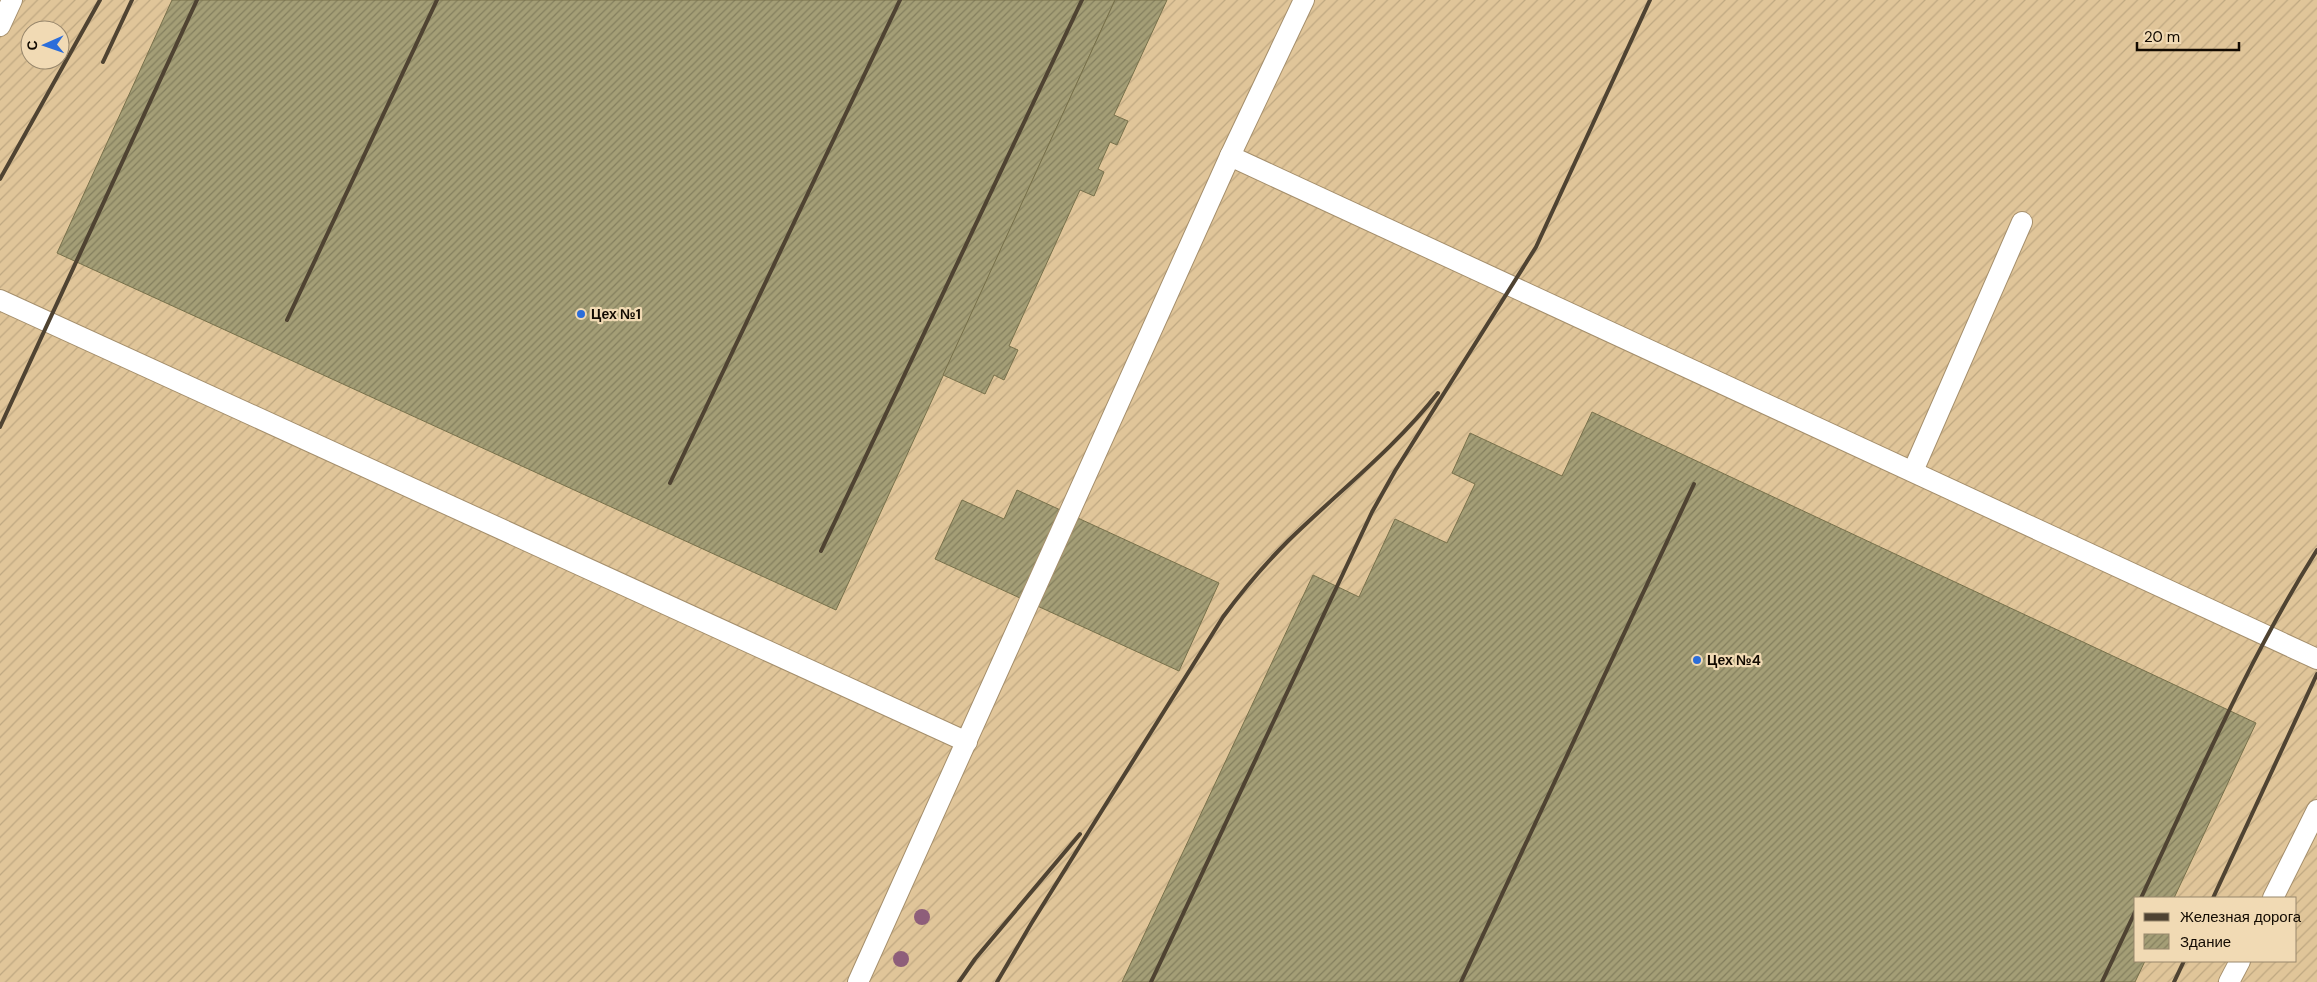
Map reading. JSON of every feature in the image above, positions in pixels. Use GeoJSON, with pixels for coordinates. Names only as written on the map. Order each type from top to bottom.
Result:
{"type":"FeatureCollection","features":[{"type":"Feature","properties":{"kind":"lane"},"geometry":{"type":"LineString","coordinates":[[0,26],[12,0]]}},
{"type":"Feature","properties":{"kind":"lane"},"geometry":{"type":"LineString","coordinates":[[858,982],[1230,156],[1304,0]]}},
{"type":"Feature","properties":{"kind":"lane"},"geometry":{"type":"LineString","coordinates":[[1230,156],[2317,658]]}},
{"type":"Feature","properties":{"kind":"lane"},"geometry":{"type":"LineString","coordinates":[[1913,471],[2022,222]]}},
{"type":"Feature","properties":{"kind":"lane"},"geometry":{"type":"LineString","coordinates":[[0,300],[966,742]]}},
{"type":"Feature","properties":{"kind":"lane"},"geometry":{"type":"LineString","coordinates":[[2273,897],[2317,810]]}},
{"type":"Feature","properties":{"kind":"lane"},"geometry":{"type":"LineString","coordinates":[[2229,982],[2239,962]]}},
{"type":"Feature","properties":{"kind":"shaded area"},"geometry":{"type":"Polygon","coordinates":[[[0,0],[2317,0],[2317,982],[0,982],[0,0]]]}},
{"type":"Feature","properties":{"kind":"building","name":"Цех №1"},"geometry":{"type":"Polygon","coordinates":[[[172,0],[1115,0],[836,610],[57,253],[172,0]]]}},
{"type":"Feature","properties":{"kind":"building"},"geometry":{"type":"Polygon","coordinates":[[[1115,0],[1167,0],[1114,115],[1128,121],[1117,145],[1110,142],[1098,169],[1104,172],[1094,196],[1080,190],[1009,346],[1018,350],[1004,380],[994,375],[985,394],[943,375],[1115,0]]]}},
{"type":"Feature","properties":{"kind":"building","name":"Цех №4"},"geometry":{"type":"Polygon","coordinates":[[[1592,412],[2256,723],[2174,897],[2134,897],[2134,962],[2145,962],[2135,982],[1122,982],[1313,575],[1359,597],[1395,519],[1447,543],[1475,484],[1452,473],[1470,433],[1562,476],[1592,412]]]}},
{"type":"Feature","properties":{"kind":"building"},"geometry":{"type":"Polygon","coordinates":[[[1017,490],[1219,583],[1179,671],[935,559],[962,500],[1004,519],[1017,490]]]}},
{"type":"Feature","properties":{"kind":"railway"},"geometry":{"type":"LineString","coordinates":[[0,179],[100,0]]}},
{"type":"Feature","properties":{"kind":"railway"},"geometry":{"type":"LineString","coordinates":[[103,62],[132,0]]}},
{"type":"Feature","properties":{"kind":"railway"},"geometry":{"type":"LineString","coordinates":[[0,427],[197,0]]}},
{"type":"Feature","properties":{"kind":"railway"},"geometry":{"type":"LineString","coordinates":[[287,320],[437,0]]}},
{"type":"Feature","properties":{"kind":"railway"},"geometry":{"type":"LineString","coordinates":[[670,483],[900,0]]}},
{"type":"Feature","properties":{"kind":"railway"},"geometry":{"type":"LineString","coordinates":[[821,551],[1082,0]]}},
{"type":"Feature","properties":{"kind":"railway"},"geometry":{"type":"LineString","coordinates":[[1151,982],[1372,512],[1395,471],[1536,247],[1650,0]]}},
{"type":"Feature","properties":{"kind":"railway"},"geometry":{"type":"LineString","coordinates":[[997,982],[1031,924],[1223,617],[1279,550],[1384,452],[1438,393]]}},
{"type":"Feature","properties":{"kind":"railway"},"geometry":{"type":"LineString","coordinates":[[1461,982],[1694,484]]}},
{"type":"Feature","properties":{"kind":"railway"},"geometry":{"type":"LineString","coordinates":[[2141,897],[2245,678],[2268,634],[2317,550]]}},
{"type":"Feature","properties":{"kind":"railway"},"geometry":{"type":"LineString","coordinates":[[2213,897],[2317,674]]}},
{"type":"Feature","properties":{"kind":"railway"},"geometry":{"type":"LineString","coordinates":[[959,982],[975,959],[1080,834]]}},
{"type":"Feature","properties":{"kind":"railway"},"geometry":{"type":"LineString","coordinates":[[2102,982],[2134,914]]}},
{"type":"Feature","properties":{"kind":"railway"},"geometry":{"type":"LineString","coordinates":[[2174,982],[2184,962]]}},
{"type":"Feature","properties":{"kind":"place","name":"Цех №1"},"geometry":{"type":"Point","coordinates":[581,314]}},
{"type":"Feature","properties":{"kind":"place","name":"Цех №4"},"geometry":{"type":"Point","coordinates":[1697,660]}}]}
